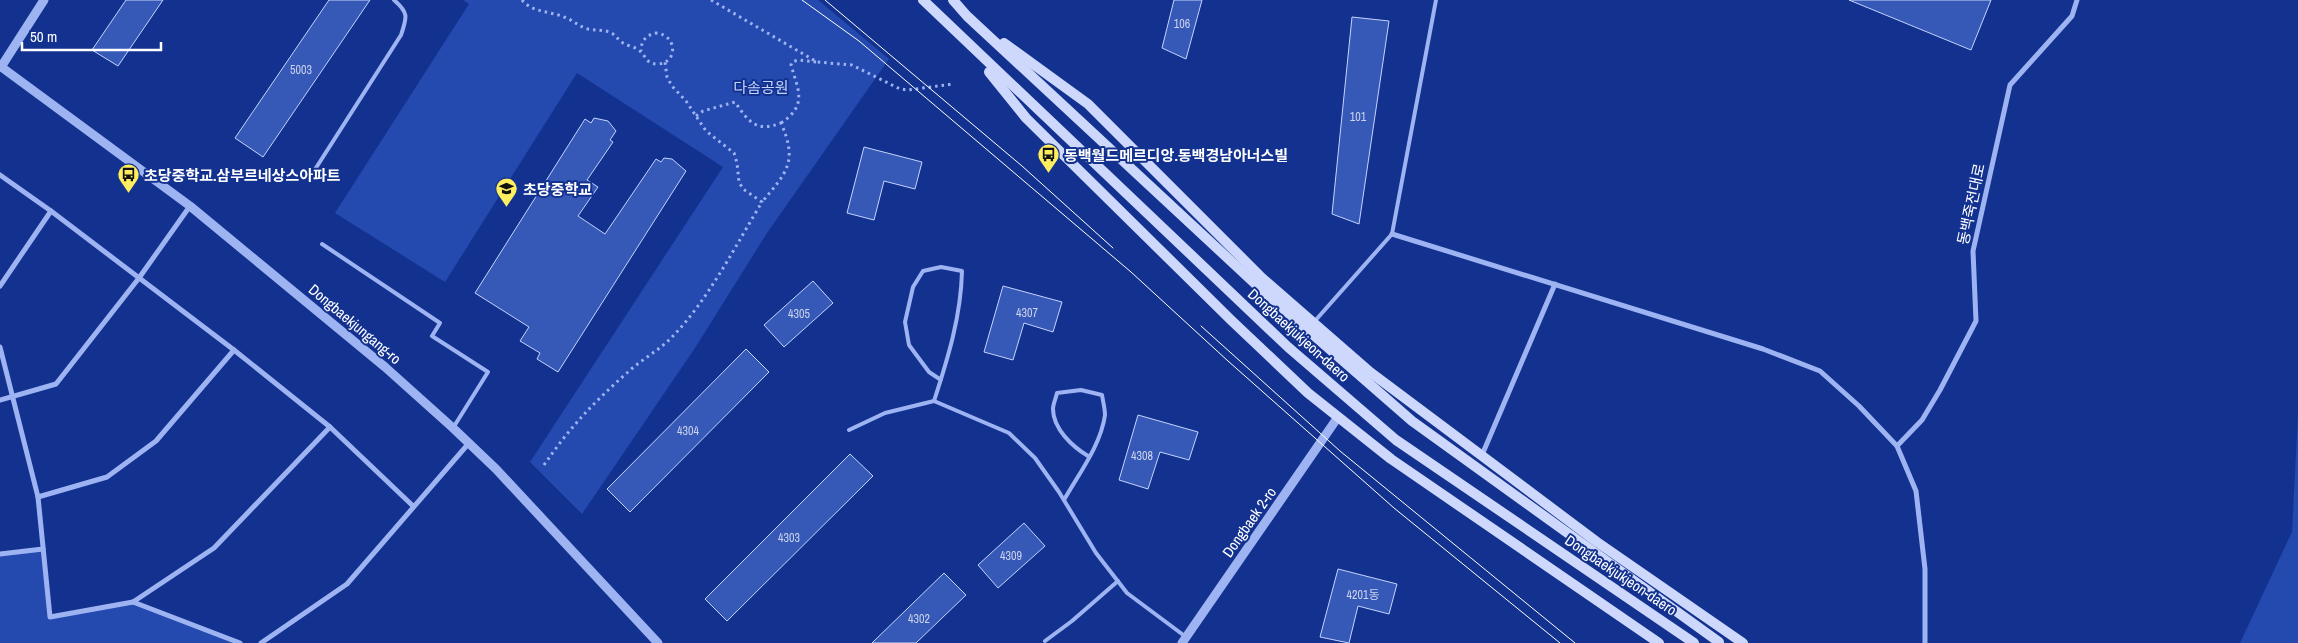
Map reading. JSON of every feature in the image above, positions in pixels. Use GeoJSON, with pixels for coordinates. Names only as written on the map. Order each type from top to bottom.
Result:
{"type":"FeatureCollection","features":[{"type":"Feature","properties":{"kind":"main road","name":"Dongbaekjukjeon-daero"},"geometry":{"type":"LineString","coordinates":[[922,0],[1288,347],[1396,440],[1694,643]]}},
{"type":"Feature","properties":{"kind":"main road","name":"Dongbaekjukjeon-daero"},"geometry":{"type":"LineString","coordinates":[[953,0],[967,16],[1262,290],[1412,421],[1719,642]]}},
{"type":"Feature","properties":{"kind":"main road"},"geometry":{"type":"LineString","coordinates":[[967,16],[1088,104],[1262,278],[1370,372],[1596,542],[1743,643]]}},
{"type":"Feature","properties":{"kind":"main road"},"geometry":{"type":"LineString","coordinates":[[963,40],[1026,118],[1232,321],[1308,393],[1391,459],[1659,643]]}},
{"type":"Feature","properties":{"kind":"street"},"geometry":{"type":"LineString","coordinates":[[0,67],[44,0]]}},
{"type":"Feature","properties":{"kind":"street","name":"동백죽전대로"},"geometry":{"type":"LineString","coordinates":[[1897,446],[1922,420],[1976,321],[1973,251],[2010,85],[2072,16],[2077,0]]}},
{"type":"Feature","properties":{"kind":"street","name":"Dongbaekjungang-ro"},"geometry":{"type":"LineString","coordinates":[[0,67],[190,206],[340,329],[469,443],[522,496],[658,643]]}},
{"type":"Feature","properties":{"kind":"street"},"geometry":{"type":"LineString","coordinates":[[0,175],[51,211],[234,350],[330,427],[413,506]]}},
{"type":"Feature","properties":{"kind":"street"},"geometry":{"type":"LineString","coordinates":[[0,400],[56,384],[139,278],[190,206]]}},
{"type":"Feature","properties":{"kind":"street"},"geometry":{"type":"LineString","coordinates":[[0,286],[51,211]]}},
{"type":"Feature","properties":{"kind":"street"},"geometry":{"type":"LineString","coordinates":[[1392,234],[1764,349],[1820,371],[1859,406],[1897,446],[1916,491],[1926,569],[1924,643]]}},
{"type":"Feature","properties":{"kind":"street"},"geometry":{"type":"LineString","coordinates":[[1482,456],[1555,284]]}},
{"type":"Feature","properties":{"kind":"street"},"geometry":{"type":"LineString","coordinates":[[0,347],[38,497],[50,617],[134,602],[214,548],[330,427]]}},
{"type":"Feature","properties":{"kind":"street"},"geometry":{"type":"LineString","coordinates":[[38,497],[107,477],[156,441],[234,350]]}},
{"type":"Feature","properties":{"kind":"street","name":"Dongbaek 2-ro"},"geometry":{"type":"LineString","coordinates":[[1184,640],[1338,417]]}},
{"type":"Feature","properties":{"kind":"street"},"geometry":{"type":"LineString","coordinates":[[261,643],[347,584],[469,443]]}},
{"type":"Feature","properties":{"kind":"street"},"geometry":{"type":"LineString","coordinates":[[0,554],[43,548]]}},
{"type":"Feature","properties":{"kind":"street"},"geometry":{"type":"LineString","coordinates":[[134,602],[240,643]]}},
{"type":"Feature","properties":{"kind":"lane"},"geometry":{"type":"LineString","coordinates":[[314,171],[401,35],[406,18],[404,8],[394,0]]}},
{"type":"Feature","properties":{"kind":"lane"},"geometry":{"type":"LineString","coordinates":[[1314,322],[1392,234],[1436,0]]}},
{"type":"Feature","properties":{"kind":"lane"},"geometry":{"type":"LineString","coordinates":[[322,244],[440,323],[432,336],[488,372],[453,428]]}},
{"type":"Feature","properties":{"kind":"lane"},"geometry":{"type":"LineString","coordinates":[[934,401],[941,380],[961,299],[962,271],[941,267],[923,271],[913,287],[906,322],[909,345],[929,372],[941,380]]}},
{"type":"Feature","properties":{"kind":"lane"},"geometry":{"type":"LineString","coordinates":[[1064,500],[1097,440],[1105,414],[1102,396],[1081,390],[1058,393],[1053,409],[1061,431],[1075,449],[1088,456]]}},
{"type":"Feature","properties":{"kind":"lane"},"geometry":{"type":"LineString","coordinates":[[848,430],[885,413],[934,401],[1009,433],[1035,458],[1064,500],[1096,553],[1127,593],[1184,640]]}},
{"type":"Feature","properties":{"kind":"lane"},"geometry":{"type":"LineString","coordinates":[[1045,641],[1072,621],[1118,581]]}},
{"type":"Feature","properties":{"kind":"path"},"geometry":{"type":"LineString","coordinates":[[522,0],[532,8],[562,16],[585,28],[608,31],[621,42],[641,51]]}},
{"type":"Feature","properties":{"kind":"path"},"geometry":{"type":"LineString","coordinates":[[711,0],[817,62]]}},
{"type":"Feature","properties":{"kind":"path"},"geometry":{"type":"LineString","coordinates":[[656,33],[662,33],[670,40],[672,45],[672,55],[665,62],[650,63],[641,51],[646,37],[656,33]]}},
{"type":"Feature","properties":{"kind":"path"},"geometry":{"type":"LineString","coordinates":[[665,62],[667,77],[672,86],[686,101],[712,136],[726,144],[734,153],[738,163],[739,182],[743,189],[762,202]]}},
{"type":"Feature","properties":{"kind":"path"},"geometry":{"type":"LineString","coordinates":[[696,116],[703,111],[735,102],[750,123],[761,127],[781,123],[793,111],[800,94],[791,65],[792,62],[852,65],[900,89],[908,90],[953,84]]}},
{"type":"Feature","properties":{"kind":"path"},"geometry":{"type":"LineString","coordinates":[[544,465],[561,440],[587,409],[677,332],[699,304],[762,202],[789,163],[791,153],[781,123]]}},
{"type":"Feature","properties":{"kind":"green space","name":"다솜공원"},"geometry":{"type":"Polygon","coordinates":[[[463,0],[818,0],[889,59],[767,233],[695,348],[582,514],[530,462],[723,167],[577,73],[445,282],[335,213],[469,4],[463,0]]]}},
{"type":"Feature","properties":{"kind":"green space"},"geometry":{"type":"Polygon","coordinates":[[[2298,414],[2298,643],[2240,643],[2292,532],[2298,414]]]}},
{"type":"Feature","properties":{"kind":"green space"},"geometry":{"type":"Polygon","coordinates":[[[43,549],[50,617],[133,602],[240,643],[0,643],[0,554],[43,549]]]}},
{"type":"Feature","properties":{"kind":"building"},"geometry":{"type":"Polygon","coordinates":[[[126,0],[163,0],[118,66],[92,50],[126,0]]]}},
{"type":"Feature","properties":{"kind":"building"},"geometry":{"type":"Polygon","coordinates":[[[329,0],[370,0],[263,157],[235,138],[329,0]]]}},
{"type":"Feature","properties":{"kind":"building"},"geometry":{"type":"Polygon","coordinates":[[[1174,0],[1202,0],[1186,59],[1162,48],[1174,0]]]}},
{"type":"Feature","properties":{"kind":"building"},"geometry":{"type":"Polygon","coordinates":[[[1849,0],[1991,0],[1971,50],[1849,0]]]}},
{"type":"Feature","properties":{"kind":"building"},"geometry":{"type":"Polygon","coordinates":[[[1352,17],[1389,21],[1359,224],[1332,214],[1352,17]]]}},
{"type":"Feature","properties":{"kind":"building"},"geometry":{"type":"Polygon","coordinates":[[[594,118],[608,121],[616,131],[610,140],[613,142],[587,180],[598,187],[578,216],[605,234],[656,159],[661,162],[664,158],[672,159],[686,171],[558,372],[537,359],[540,353],[520,341],[529,327],[475,293],[585,119],[591,123],[594,118]]]}},
{"type":"Feature","properties":{"kind":"building"},"geometry":{"type":"Polygon","coordinates":[[[864,147],[922,162],[915,189],[884,181],[874,220],[847,213],[864,147]]]}},
{"type":"Feature","properties":{"kind":"building"},"geometry":{"type":"Polygon","coordinates":[[[813,281],[833,303],[784,347],[764,325],[813,281]]]}},
{"type":"Feature","properties":{"kind":"building"},"geometry":{"type":"Polygon","coordinates":[[[1003,286],[1062,302],[1053,332],[1024,323],[1013,360],[984,352],[1003,286]]]}},
{"type":"Feature","properties":{"kind":"building"},"geometry":{"type":"Polygon","coordinates":[[[746,349],[769,372],[630,512],[607,489],[746,349]]]}},
{"type":"Feature","properties":{"kind":"building"},"geometry":{"type":"Polygon","coordinates":[[[1138,415],[1198,432],[1189,460],[1160,452],[1148,489],[1119,480],[1138,415]]]}},
{"type":"Feature","properties":{"kind":"building"},"geometry":{"type":"Polygon","coordinates":[[[850,454],[873,476],[727,621],[705,599],[850,454]]]}},
{"type":"Feature","properties":{"kind":"building"},"geometry":{"type":"Polygon","coordinates":[[[1024,523],[1045,546],[998,588],[978,565],[1024,523]]]}},
{"type":"Feature","properties":{"kind":"building"},"geometry":{"type":"Polygon","coordinates":[[[1338,569],[1397,584],[1389,614],[1358,606],[1349,643],[1320,637],[1338,569]]]}},
{"type":"Feature","properties":{"kind":"building"},"geometry":{"type":"Polygon","coordinates":[[[944,573],[966,595],[916,643],[872,643],[944,573]]]}},
{"type":"Feature","properties":{"kind":"tram line"},"geometry":{"type":"LineString","coordinates":[[802,0],[859,41],[1131,272],[1394,508],[1560,643]]}},
{"type":"Feature","properties":{"kind":"tram line"},"geometry":{"type":"LineString","coordinates":[[825,0],[1022,166],[1113,248]]}},
{"type":"Feature","properties":{"kind":"tram line"},"geometry":{"type":"LineString","coordinates":[[1201,326],[1340,451],[1575,643]]}},
{"type":"Feature","properties":{"kind":"place","name":"동백월드메르디앙.동백경남아너스빌"},"geometry":{"type":"Point","coordinates":[1048,174]}},
{"type":"Feature","properties":{"kind":"place","name":"초당중학교.삼부르네상스아파트"},"geometry":{"type":"Point","coordinates":[128,194]}},
{"type":"Feature","properties":{"kind":"place","name":"초당중학교"},"geometry":{"type":"Point","coordinates":[507,208]}}]}
